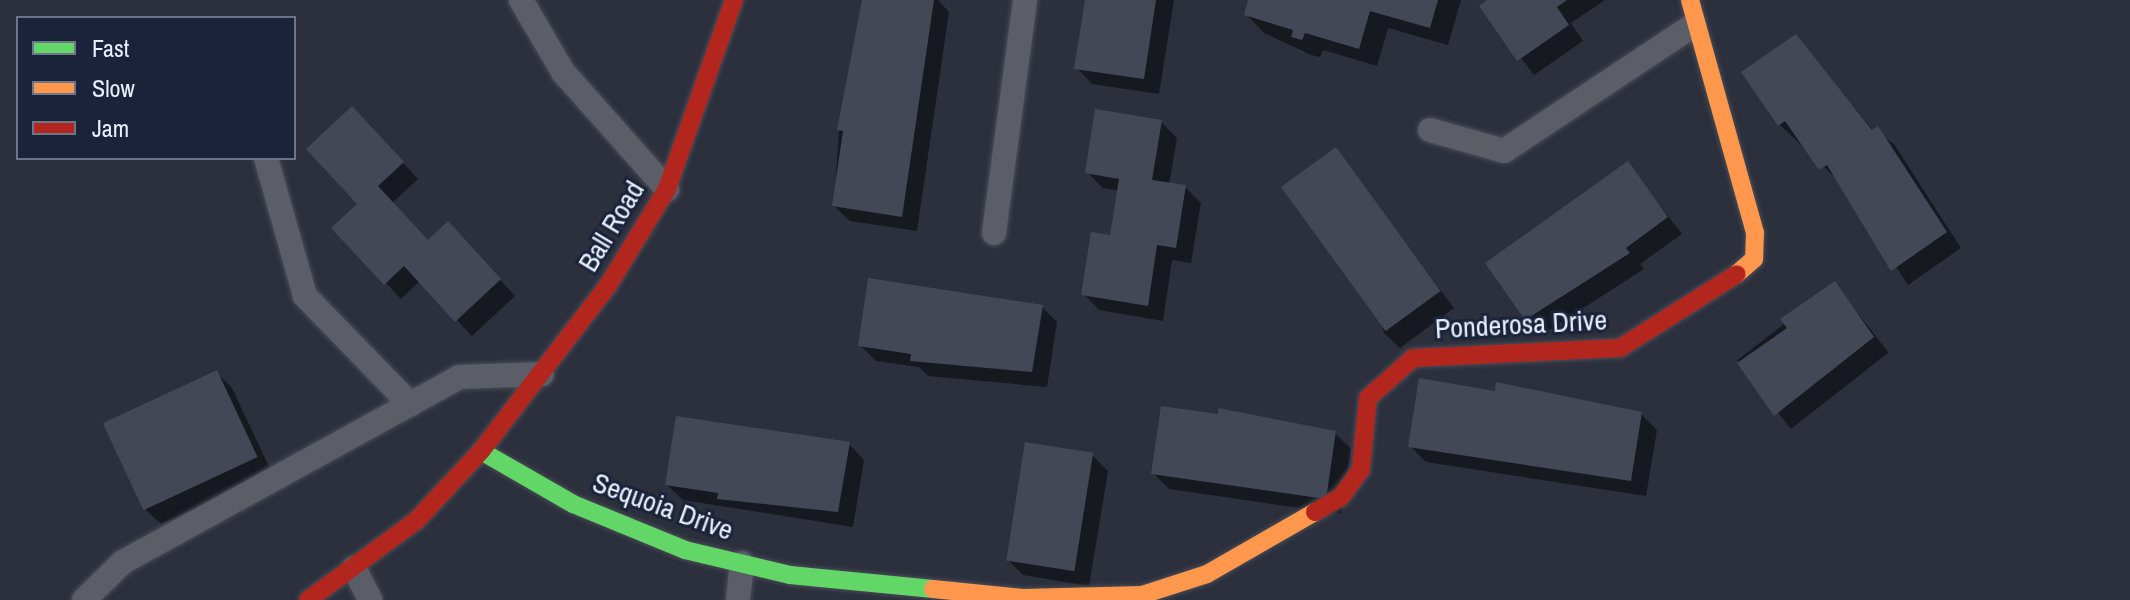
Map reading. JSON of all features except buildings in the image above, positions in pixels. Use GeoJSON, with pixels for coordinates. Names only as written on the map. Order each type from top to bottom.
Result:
{"type":"FeatureCollection","features":[{"type":"Feature","properties":{"kind":"street","name":"Ball Road"},"geometry":{"type":"LineString","coordinates":[[481,451],[542,374],[667,189],[734,0]]}},
{"type":"Feature","properties":{"kind":"street","name":"Ponderosa Drive"},"geometry":{"type":"LineString","coordinates":[[1114,597],[1207,574],[1341,497],[1361,469],[1368,398],[1413,358],[1620,348],[1723,287],[1754,259],[1755,233],[1692,26],[1690,0]]}},
{"type":"Feature","properties":{"kind":"street","name":"Sequoia Drive"},"geometry":{"type":"LineString","coordinates":[[481,451],[573,504],[685,550],[790,575],[1023,598],[1114,597]]}},
{"type":"Feature","properties":{"kind":"street"},"geometry":{"type":"LineString","coordinates":[[308,600],[416,521],[481,451]]}},
{"type":"Feature","properties":{"kind":"lane"},"geometry":{"type":"LineString","coordinates":[[521,0],[563,72],[667,189]]}},
{"type":"Feature","properties":{"kind":"lane"},"geometry":{"type":"LineString","coordinates":[[994,233],[1025,0]]}},
{"type":"Feature","properties":{"kind":"lane"},"geometry":{"type":"LineString","coordinates":[[1430,130],[1504,151],[1692,26]]}},
{"type":"Feature","properties":{"kind":"lane"},"geometry":{"type":"LineString","coordinates":[[267,160],[305,296],[410,404]]}},
{"type":"Feature","properties":{"kind":"lane"},"geometry":{"type":"LineString","coordinates":[[84,600],[123,562],[459,377],[542,374]]}},
{"type":"Feature","properties":{"kind":"lane"},"geometry":{"type":"LineString","coordinates":[[738,600],[742,563]]}},
{"type":"Feature","properties":{"kind":"lane"},"geometry":{"type":"LineString","coordinates":[[354,568],[370,600]]}},
{"type":"Feature","properties":{"kind":"traffic: fast"},"geometry":{"type":"LineString","coordinates":[[481,451],[573,504],[685,550],[790,575],[933,589]]}},
{"type":"Feature","properties":{"kind":"traffic: slow"},"geometry":{"type":"LineString","coordinates":[[1690,0],[1755,233],[1754,259],[1737,274]]}},
{"type":"Feature","properties":{"kind":"traffic: slow"},"geometry":{"type":"LineString","coordinates":[[933,589],[1023,598],[1142,595],[1207,574],[1315,512]]}},
{"type":"Feature","properties":{"kind":"traffic: jam"},"geometry":{"type":"LineString","coordinates":[[308,600],[416,521],[481,451],[607,287],[667,189],[734,0]]}},
{"type":"Feature","properties":{"kind":"traffic: jam"},"geometry":{"type":"LineString","coordinates":[[1315,512],[1341,497],[1361,469],[1368,398],[1413,358],[1620,348],[1737,274]]}}]}
